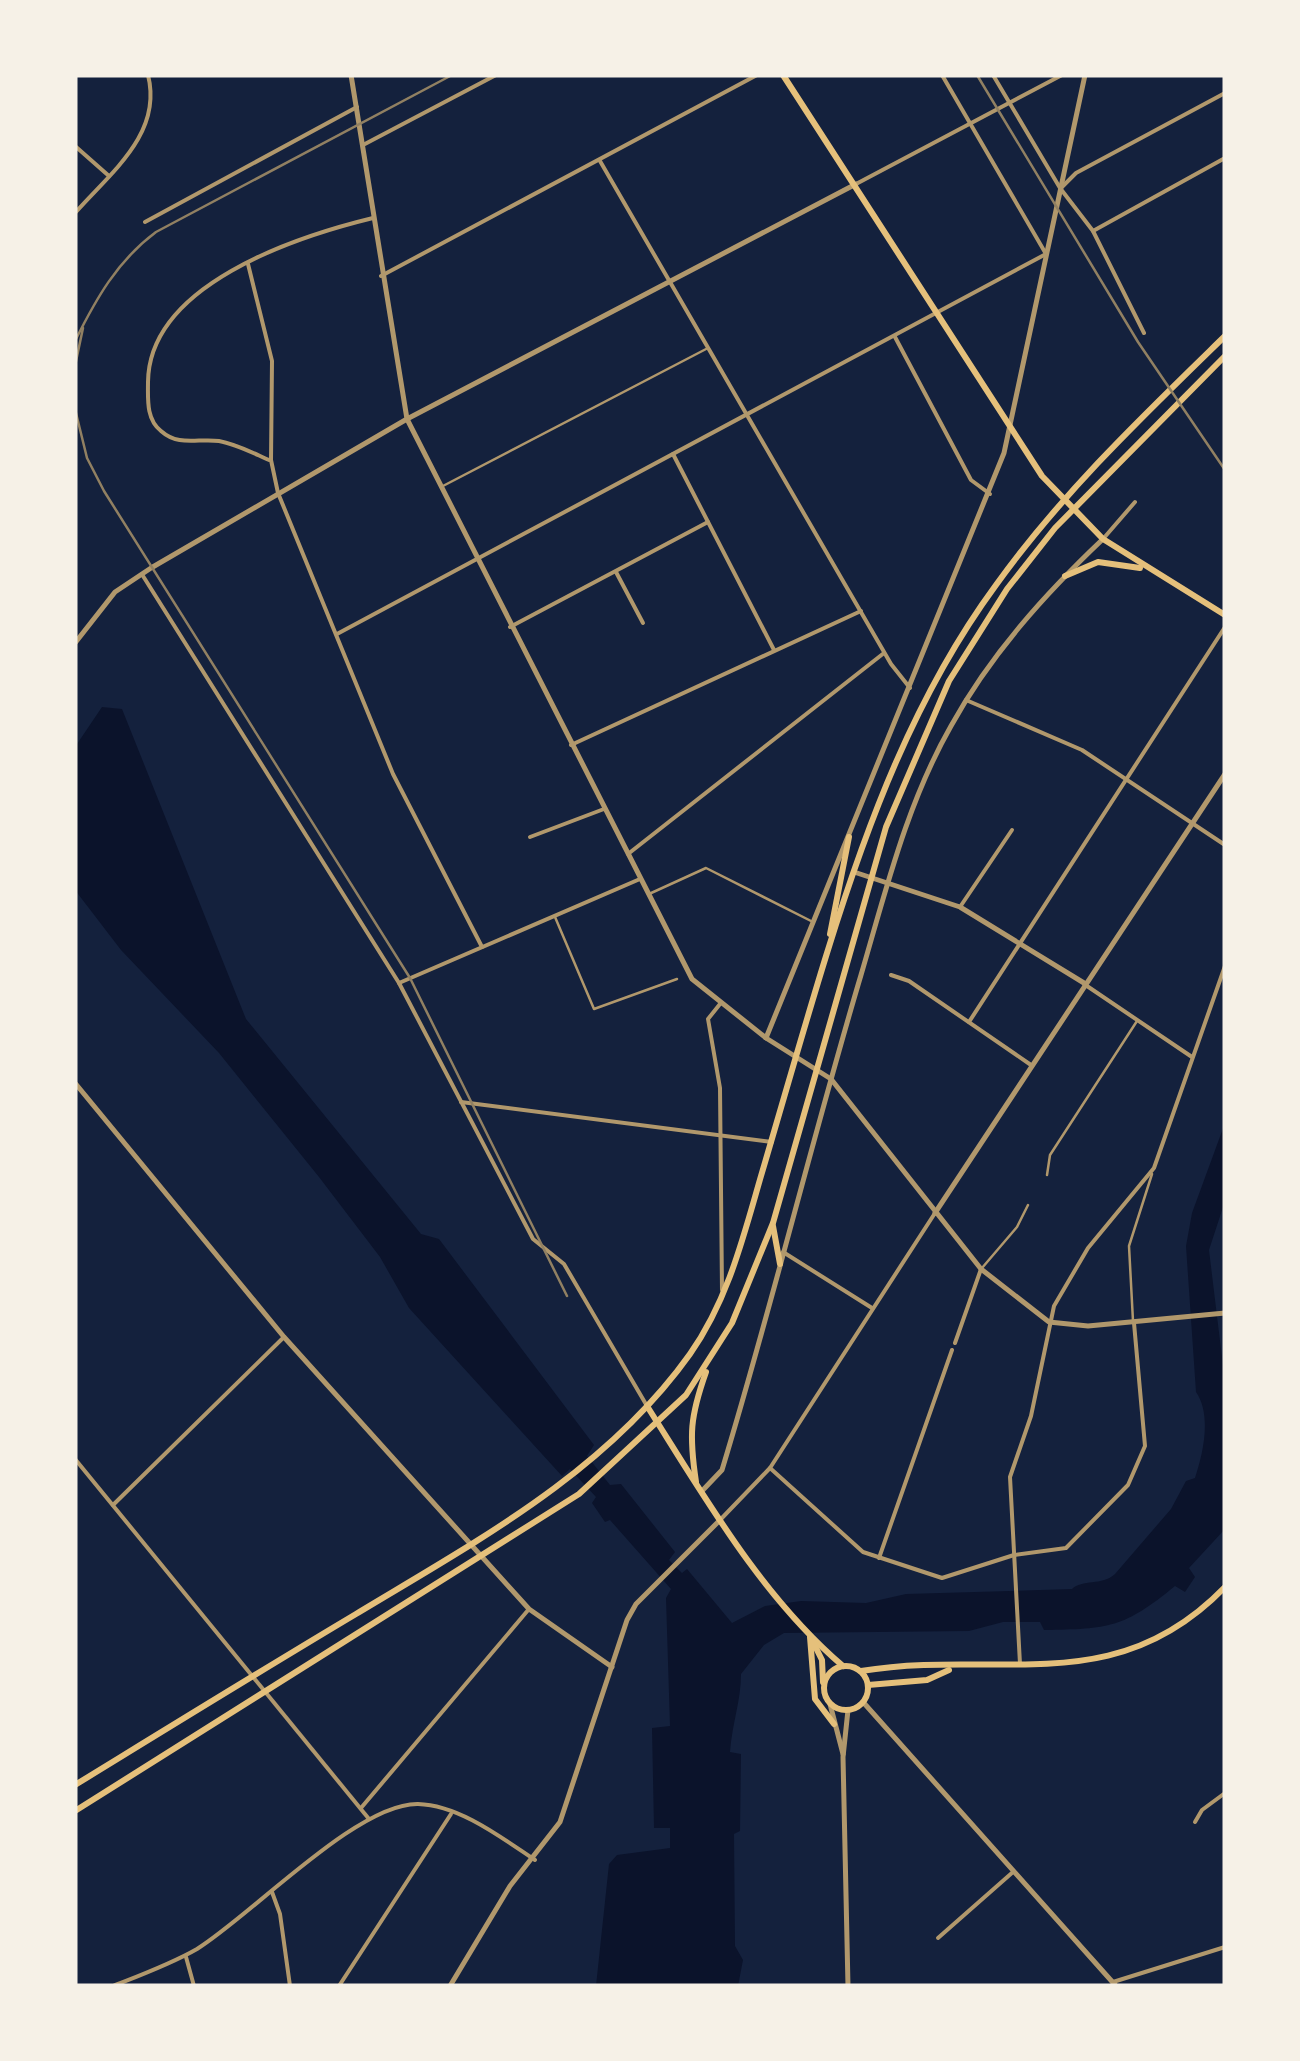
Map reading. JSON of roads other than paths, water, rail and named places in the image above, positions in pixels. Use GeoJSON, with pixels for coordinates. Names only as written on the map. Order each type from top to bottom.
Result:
{"type":"FeatureCollection","features":[{"type":"Feature","properties":{"kind":"main road"},"geometry":{"type":"LineString","coordinates":[[783,75],[1042,476],[1103,538],[1148,570],[1225,615]]}},
{"type":"Feature","properties":{"kind":"main road"},"geometry":{"type":"LineString","coordinates":[[75,1785],[472,1543],[569,1479],[611,1444],[687,1359],[721,1300],[748,1230],[826,955],[875,810],[912,726],[992,589],[1080,482],[1225,336]]}},
{"type":"Feature","properties":{"kind":"main road"},"geometry":{"type":"LineString","coordinates":[[75,1811],[579,1494],[659,1424],[709,1363],[732,1324],[773,1223],[902,782],[949,680],[1008,589],[1101,478],[1225,356]]}},
{"type":"Feature","properties":{"kind":"main road"},"geometry":{"type":"LineString","coordinates":[[1065,576],[1098,562],[1148,570]]}},
{"type":"Feature","properties":{"kind":"main road"},"geometry":{"type":"LineString","coordinates":[[826,955],[848,837]]}},
{"type":"Feature","properties":{"kind":"main road"},"geometry":{"type":"LineString","coordinates":[[773,1223],[780,1264]]}},
{"type":"Feature","properties":{"kind":"main road"},"geometry":{"type":"LineString","coordinates":[[696,1482],[691,1412],[709,1363]]}},
{"type":"Feature","properties":{"kind":"main road"},"geometry":{"type":"LineString","coordinates":[[648,1406],[702,1492],[808,1635],[822,1660],[830,1704],[848,1710],[863,1702],[868,1684],[861,1672]]}},
{"type":"Feature","properties":{"kind":"main road"},"geometry":{"type":"LineString","coordinates":[[808,1635],[842,1666],[861,1672],[1074,1662],[1122,1653],[1167,1634],[1223,1592]]}},
{"type":"Feature","properties":{"kind":"main road"},"geometry":{"type":"LineString","coordinates":[[808,1635],[815,1699],[834,1724]]}},
{"type":"Feature","properties":{"kind":"main road"},"geometry":{"type":"LineString","coordinates":[[824,1686],[830,1672],[842,1666]]}},
{"type":"Feature","properties":{"kind":"main road"},"geometry":{"type":"LineString","coordinates":[[868,1684],[927,1680],[953,1668]]}},
{"type":"Feature","properties":{"kind":"street"},"geometry":{"type":"LineString","coordinates":[[75,213],[146,128],[152,108],[148,75]]}},
{"type":"Feature","properties":{"kind":"street"},"geometry":{"type":"LineString","coordinates":[[351,75],[407,419],[692,979],[766,1038],[831,1079],[981,1269],[1049,1322],[1088,1326],[1225,1312]]}},
{"type":"Feature","properties":{"kind":"street"},"geometry":{"type":"LineString","coordinates":[[363,144],[496,75]]}},
{"type":"Feature","properties":{"kind":"street"},"geometry":{"type":"LineString","coordinates":[[381,276],[758,75]]}},
{"type":"Feature","properties":{"kind":"street"},"geometry":{"type":"LineString","coordinates":[[942,75],[1046,254]]}},
{"type":"Feature","properties":{"kind":"street"},"geometry":{"type":"LineString","coordinates":[[993,75],[1060,188],[1093,231],[1144,334]]}},
{"type":"Feature","properties":{"kind":"street"},"geometry":{"type":"LineString","coordinates":[[75,642],[104,604],[142,574],[407,419],[1062,75]]}},
{"type":"Feature","properties":{"kind":"street"},"geometry":{"type":"LineString","coordinates":[[766,1038],[1004,453],[1085,75]]}},
{"type":"Feature","properties":{"kind":"street"},"geometry":{"type":"LineString","coordinates":[[1060,188],[1076,173],[1225,93]]}},
{"type":"Feature","properties":{"kind":"street"},"geometry":{"type":"LineString","coordinates":[[145,222],[357,106]]}},
{"type":"Feature","properties":{"kind":"street"},"geometry":{"type":"LineString","coordinates":[[75,146],[109,176]]}},
{"type":"Feature","properties":{"kind":"street"},"geometry":{"type":"LineString","coordinates":[[1093,231],[1225,158]]}},
{"type":"Feature","properties":{"kind":"street"},"geometry":{"type":"LineString","coordinates":[[600,161],[884,653],[910,688]]}},
{"type":"Feature","properties":{"kind":"street"},"geometry":{"type":"LineString","coordinates":[[271,460],[219,441],[177,440],[158,429],[149,412],[151,360],[173,315],[194,294],[248,264],[325,231],[373,218]]}},
{"type":"Feature","properties":{"kind":"street"},"geometry":{"type":"LineString","coordinates":[[337,634],[1046,254]]}},
{"type":"Feature","properties":{"kind":"street"},"geometry":{"type":"LineString","coordinates":[[248,264],[262,304],[272,361],[271,460],[278,494],[393,774],[482,947]]}},
{"type":"Feature","properties":{"kind":"street"},"geometry":{"type":"LineString","coordinates":[[895,337],[971,480],[990,494]]}},
{"type":"Feature","properties":{"kind":"street"},"geometry":{"type":"LineString","coordinates":[[673,454],[774,650]]}},
{"type":"Feature","properties":{"kind":"street"},"geometry":{"type":"LineString","coordinates":[[702,1492],[722,1470],[888,882],[924,779],[966,700],[996,657],[1134,502]]}},
{"type":"Feature","properties":{"kind":"street"},"geometry":{"type":"LineString","coordinates":[[510,627],[708,522]]}},
{"type":"Feature","properties":{"kind":"street"},"geometry":{"type":"LineString","coordinates":[[616,572],[643,622]]}},
{"type":"Feature","properties":{"kind":"street"},"geometry":{"type":"LineString","coordinates":[[142,574],[399,983],[533,1240],[564,1264],[648,1406]]}},
{"type":"Feature","properties":{"kind":"street"},"geometry":{"type":"LineString","coordinates":[[571,745],[861,610]]}},
{"type":"Feature","properties":{"kind":"street"},"geometry":{"type":"LineString","coordinates":[[970,1022],[1225,627]]}},
{"type":"Feature","properties":{"kind":"street"},"geometry":{"type":"LineString","coordinates":[[628,854],[884,653]]}},
{"type":"Feature","properties":{"kind":"street"},"geometry":{"type":"LineString","coordinates":[[966,700],[1073,746],[1225,845]]}},
{"type":"Feature","properties":{"kind":"street"},"geometry":{"type":"LineString","coordinates":[[450,1986],[510,1886],[535,1860],[569,1802],[627,1620],[770,1468],[1084,983],[1225,774]]}},
{"type":"Feature","properties":{"kind":"street"},"geometry":{"type":"LineString","coordinates":[[530,837],[604,809]]}},
{"type":"Feature","properties":{"kind":"street"},"geometry":{"type":"LineString","coordinates":[[960,908],[1012,830]]}},
{"type":"Feature","properties":{"kind":"street"},"geometry":{"type":"LineString","coordinates":[[854,872],[960,908],[1084,983],[1192,1056]]}},
{"type":"Feature","properties":{"kind":"street"},"geometry":{"type":"LineString","coordinates":[[399,983],[640,879]]}},
{"type":"Feature","properties":{"kind":"street"},"geometry":{"type":"LineString","coordinates":[[1020,1664],[1010,1478],[1032,1416],[1049,1322],[1070,1274],[1154,1168],[1225,966]]}},
{"type":"Feature","properties":{"kind":"street"},"geometry":{"type":"LineString","coordinates":[[891,975],[909,981],[1031,1065]]}},
{"type":"Feature","properties":{"kind":"street"},"geometry":{"type":"LineString","coordinates":[[720,1004],[708,1020],[720,1088],[721,1300]]}},
{"type":"Feature","properties":{"kind":"street"},"geometry":{"type":"LineString","coordinates":[[75,1084],[284,1336],[529,1610],[612,1668]]}},
{"type":"Feature","properties":{"kind":"street"},"geometry":{"type":"LineString","coordinates":[[461,1102],[772,1142]]}},
{"type":"Feature","properties":{"kind":"street"},"geometry":{"type":"LineString","coordinates":[[784,1252],[872,1308]]}},
{"type":"Feature","properties":{"kind":"street"},"geometry":{"type":"LineString","coordinates":[[955,1343],[981,1269]]}},
{"type":"Feature","properties":{"kind":"street"},"geometry":{"type":"LineString","coordinates":[[770,1468],[833,1526],[878,1558],[942,1578],[1014,1555],[1052,1552],[1076,1542],[1128,1486],[1140,1465],[1146,1425],[1134,1323]]}},
{"type":"Feature","properties":{"kind":"street"},"geometry":{"type":"LineString","coordinates":[[112,1505],[284,1336]]}},
{"type":"Feature","properties":{"kind":"street"},"geometry":{"type":"LineString","coordinates":[[878,1558],[952,1350]]}},
{"type":"Feature","properties":{"kind":"street"},"geometry":{"type":"LineString","coordinates":[[75,1459],[369,1820]]}},
{"type":"Feature","properties":{"kind":"street"},"geometry":{"type":"LineString","coordinates":[[360,1808],[529,1610]]}},
{"type":"Feature","properties":{"kind":"street"},"geometry":{"type":"LineString","coordinates":[[863,1702],[1114,1984],[1225,1947]]}},
{"type":"Feature","properties":{"kind":"street"},"geometry":{"type":"LineString","coordinates":[[830,1704],[844,1757]]}},
{"type":"Feature","properties":{"kind":"street"},"geometry":{"type":"LineString","coordinates":[[848,1710],[844,1757],[848,1986]]}},
{"type":"Feature","properties":{"kind":"street"},"geometry":{"type":"LineString","coordinates":[[1195,1822],[1202,1810],[1225,1793]]}},
{"type":"Feature","properties":{"kind":"street"},"geometry":{"type":"LineString","coordinates":[[113,1986],[186,1954],[369,1820],[399,1806],[419,1804],[452,1812],[535,1860]]}},
{"type":"Feature","properties":{"kind":"street"},"geometry":{"type":"LineString","coordinates":[[339,1986],[452,1812]]}},
{"type":"Feature","properties":{"kind":"street"},"geometry":{"type":"LineString","coordinates":[[938,1938],[1012,1872]]}},
{"type":"Feature","properties":{"kind":"street"},"geometry":{"type":"LineString","coordinates":[[272,1892],[280,1914],[290,1986]]}},
{"type":"Feature","properties":{"kind":"street"},"geometry":{"type":"LineString","coordinates":[[186,1954],[194,1986]]}},
{"type":"Feature","properties":{"kind":"lane"},"geometry":{"type":"LineString","coordinates":[[440,488],[708,348]]}},
{"type":"Feature","properties":{"kind":"lane"},"geometry":{"type":"LineString","coordinates":[[648,895],[706,868],[814,922]]}},
{"type":"Feature","properties":{"kind":"lane"},"geometry":{"type":"LineString","coordinates":[[555,916],[594,1009],[677,979]]}},
{"type":"Feature","properties":{"kind":"lane"},"geometry":{"type":"LineString","coordinates":[[1047,1175],[1050,1156],[1138,1020]]}},
{"type":"Feature","properties":{"kind":"lane"},"geometry":{"type":"LineString","coordinates":[[1134,1323],[1130,1312],[1129,1246],[1154,1168]]}},
{"type":"Feature","properties":{"kind":"lane"},"geometry":{"type":"LineString","coordinates":[[981,1269],[1017,1227],[1028,1206]]}},
{"type":"Feature","properties":{"kind":"water"},"geometry":{"type":"Polygon","coordinates":[[[102,707],[122,709],[246,1019],[421,1234],[439,1239],[594,1445],[587,1456],[610,1485],[621,1484],[675,1552],[669,1560],[682,1573],[687,1569],[732,1623],[765,1606],[801,1601],[866,1603],[906,1594],[1072,1589],[1115,1574],[1171,1509],[1186,1481],[1195,1478],[1201,1458],[1205,1423],[1196,1392],[1186,1246],[1192,1213],[1225,1123],[1225,1201],[1209,1250],[1225,1382],[1225,1529],[1189,1568],[1195,1577],[1185,1592],[1175,1586],[1128,1618],[1101,1627],[1044,1630],[1040,1622],[1003,1622],[969,1631],[784,1633],[764,1645],[741,1674],[730,1752],[741,1754],[740,1831],[734,1834],[735,1946],[743,1960],[738,1986],[596,1986],[609,1864],[617,1855],[670,1848],[670,1828],[654,1828],[652,1728],[670,1726],[666,1598],[671,1589],[610,1520],[605,1522],[592,1503],[596,1497],[570,1469],[562,1476],[409,1308],[380,1257],[319,1177],[219,1053],[121,950],[75,890],[75,747],[102,707]]]}},
{"type":"Feature","properties":{"kind":"railway"},"geometry":{"type":"LineString","coordinates":[[75,341],[109,282],[130,255],[156,232],[452,75]]}},
{"type":"Feature","properties":{"kind":"railway"},"geometry":{"type":"LineString","coordinates":[[977,75],[1138,342],[1225,470]]}},
{"type":"Feature","properties":{"kind":"railway"},"geometry":{"type":"LineString","coordinates":[[75,366],[83,328]]}},
{"type":"Feature","properties":{"kind":"railway"},"geometry":{"type":"LineString","coordinates":[[75,409],[87,458],[104,491],[410,978],[567,1296]]}}]}
